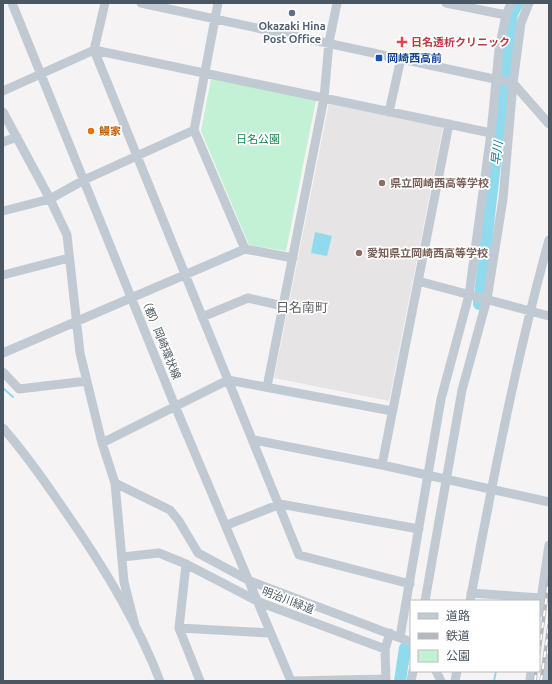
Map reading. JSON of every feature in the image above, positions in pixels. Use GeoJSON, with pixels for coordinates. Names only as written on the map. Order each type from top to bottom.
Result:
{"type":"FeatureCollection","features":[{"type":"Feature","properties":{"kind":"street","name":"（都）岡崎環状線"},"geometry":{"type":"LineString","coordinates":[[12,3],[175,406],[227,525],[270,633],[292,681]]}},
{"type":"Feature","properties":{"kind":"street"},"geometry":{"type":"LineString","coordinates":[[105,3],[94,50],[202,317],[280,504],[299,555],[410,584]]}},
{"type":"Feature","properties":{"kind":"street"},"geometry":{"type":"LineString","coordinates":[[141,3],[497,78],[513,83],[549,124]]}},
{"type":"Feature","properties":{"kind":"street"},"geometry":{"type":"LineString","coordinates":[[218,3],[194,130],[246,249]]}},
{"type":"Feature","properties":{"kind":"street"},"geometry":{"type":"LineString","coordinates":[[267,387],[324,98],[329,42],[336,3]]}},
{"type":"Feature","properties":{"kind":"street"},"geometry":{"type":"LineString","coordinates":[[446,3],[506,15]]}},
{"type":"Feature","properties":{"kind":"street"},"geometry":{"type":"LineString","coordinates":[[400,637],[441,399],[469,295],[491,133],[500,50],[506,15],[511,3]]}},
{"type":"Feature","properties":{"kind":"street"},"geometry":{"type":"LineString","coordinates":[[425,600],[462,390],[487,299],[502,199],[513,83],[521,23],[529,3]]}},
{"type":"Feature","properties":{"kind":"street"},"geometry":{"type":"LineString","coordinates":[[3,90],[94,50],[491,133]]}},
{"type":"Feature","properties":{"kind":"street"},"geometry":{"type":"LineString","coordinates":[[389,112],[401,58]]}},
{"type":"Feature","properties":{"kind":"street"},"geometry":{"type":"LineString","coordinates":[[3,112],[50,199],[67,235],[78,321],[80,353],[102,443],[115,483],[124,582],[135,625]]}},
{"type":"Feature","properties":{"kind":"street"},"geometry":{"type":"LineString","coordinates":[[382,465],[450,124]]}},
{"type":"Feature","properties":{"kind":"street"},"geometry":{"type":"LineString","coordinates":[[3,211],[50,199],[84,180],[194,130]]}},
{"type":"Feature","properties":{"kind":"street"},"geometry":{"type":"LineString","coordinates":[[3,142],[17,137]]}},
{"type":"Feature","properties":{"kind":"street"},"geometry":{"type":"LineString","coordinates":[[545,597],[471,597],[490,490],[529,311],[549,240]]}},
{"type":"Feature","properties":{"kind":"street"},"geometry":{"type":"LineString","coordinates":[[3,353],[246,249],[293,258]]}},
{"type":"Feature","properties":{"kind":"street"},"geometry":{"type":"LineString","coordinates":[[3,274],[69,258]]}},
{"type":"Feature","properties":{"kind":"street"},"geometry":{"type":"LineString","coordinates":[[418,281],[549,316]]}},
{"type":"Feature","properties":{"kind":"street"},"geometry":{"type":"LineString","coordinates":[[202,317],[248,298],[283,306]]}},
{"type":"Feature","properties":{"kind":"street"},"geometry":{"type":"LineString","coordinates":[[3,372],[18,389],[87,381]]}},
{"type":"Feature","properties":{"kind":"street"},"geometry":{"type":"LineString","coordinates":[[102,443],[228,380],[392,411]]}},
{"type":"Feature","properties":{"kind":"street"},"geometry":{"type":"LineString","coordinates":[[3,428],[53,493],[89,545],[135,625],[150,655],[160,681]]}},
{"type":"Feature","properties":{"kind":"street"},"geometry":{"type":"LineString","coordinates":[[254,440],[382,465],[549,502]]}},
{"type":"Feature","properties":{"kind":"street","name":"明治川緑道"},"geometry":{"type":"LineString","coordinates":[[115,483],[170,510],[179,521],[198,553],[250,581],[410,642]]}},
{"type":"Feature","properties":{"kind":"street"},"geometry":{"type":"LineString","coordinates":[[227,525],[280,504],[419,529]]}},
{"type":"Feature","properties":{"kind":"street"},"geometry":{"type":"LineString","coordinates":[[540,610],[545,597],[549,545]]}},
{"type":"Feature","properties":{"kind":"street","name":"明治川緑道"},"geometry":{"type":"LineString","coordinates":[[122,557],[158,553],[186,564],[258,602],[385,649]]}},
{"type":"Feature","properties":{"kind":"street"},"geometry":{"type":"LineString","coordinates":[[186,564],[179,628],[200,681]]}},
{"type":"Feature","properties":{"kind":"street"},"geometry":{"type":"LineString","coordinates":[[179,628],[270,633]]}},
{"type":"Feature","properties":{"kind":"street"},"geometry":{"type":"LineString","coordinates":[[292,681],[386,680],[385,649],[390,633]]}},
{"type":"Feature","properties":{"kind":"street"},"geometry":{"type":"LineString","coordinates":[[546,681],[549,658]]}},
{"type":"Feature","properties":{"kind":"street"},"geometry":{"type":"LineString","coordinates":[[436,672],[441,681]]}},
{"type":"Feature","properties":{"kind":"shaded area","name":"愛知県立岡崎西高等学校"},"geometry":{"type":"Polygon","coordinates":[[[329,103],[443,127],[389,401],[274,378],[329,103]]]}},
{"type":"Feature","properties":{"kind":"green space","name":"日名公園"},"geometry":{"type":"Polygon","coordinates":[[[211,79],[316,100],[286,251],[249,245],[201,131],[211,79]]]}},
{"type":"Feature","properties":{"kind":"water"},"geometry":{"type":"Polygon","coordinates":[[[315,232],[332,236],[327,256],[311,253],[315,232]]]}},
{"type":"Feature","properties":{"kind":"waterway","name":"早川"},"geometry":{"type":"LineString","coordinates":[[479,304],[512,14],[518,3]]}},
{"type":"Feature","properties":{"kind":"waterway"},"geometry":{"type":"LineString","coordinates":[[3,388],[13,397]]}},
{"type":"Feature","properties":{"kind":"waterway","name":"早川"},"geometry":{"type":"LineString","coordinates":[[400,681],[405,648]]}},
{"type":"Feature","properties":{"kind":"waterway"},"geometry":{"type":"LineString","coordinates":[[494,681],[496,672]]}},
{"type":"Feature","properties":{"kind":"railway"},"geometry":{"type":"LineString","coordinates":[[540,645],[549,579]]}},
{"type":"Feature","properties":{"kind":"railway"},"geometry":{"type":"LineString","coordinates":[[541,681],[549,625]]}},
{"type":"Feature","properties":{"kind":"railway"},"geometry":{"type":"LineString","coordinates":[[535,681],[536,672]]}},
{"type":"Feature","properties":{"kind":"place","name":"Okazaki Hina Post Office"},"geometry":{"type":"Point","coordinates":[292,13]}},
{"type":"Feature","properties":{"kind":"place","name":"日名透析クリニック"},"geometry":{"type":"Point","coordinates":[402,42]}},
{"type":"Feature","properties":{"kind":"place","name":"岡崎西高前"},"geometry":{"type":"Point","coordinates":[379,58]}},
{"type":"Feature","properties":{"kind":"place","name":"鰻家"},"geometry":{"type":"Point","coordinates":[91,131]}},
{"type":"Feature","properties":{"kind":"place","name":"県立岡崎西高等学校"},"geometry":{"type":"Point","coordinates":[382,183]}},
{"type":"Feature","properties":{"kind":"place","name":"愛知県立岡崎西高等学校"},"geometry":{"type":"Point","coordinates":[359,253]}},
{"type":"Feature","properties":{"kind":"district","name":"日名南町"},"geometry":{"type":"Point","coordinates":[302,307]}}]}
